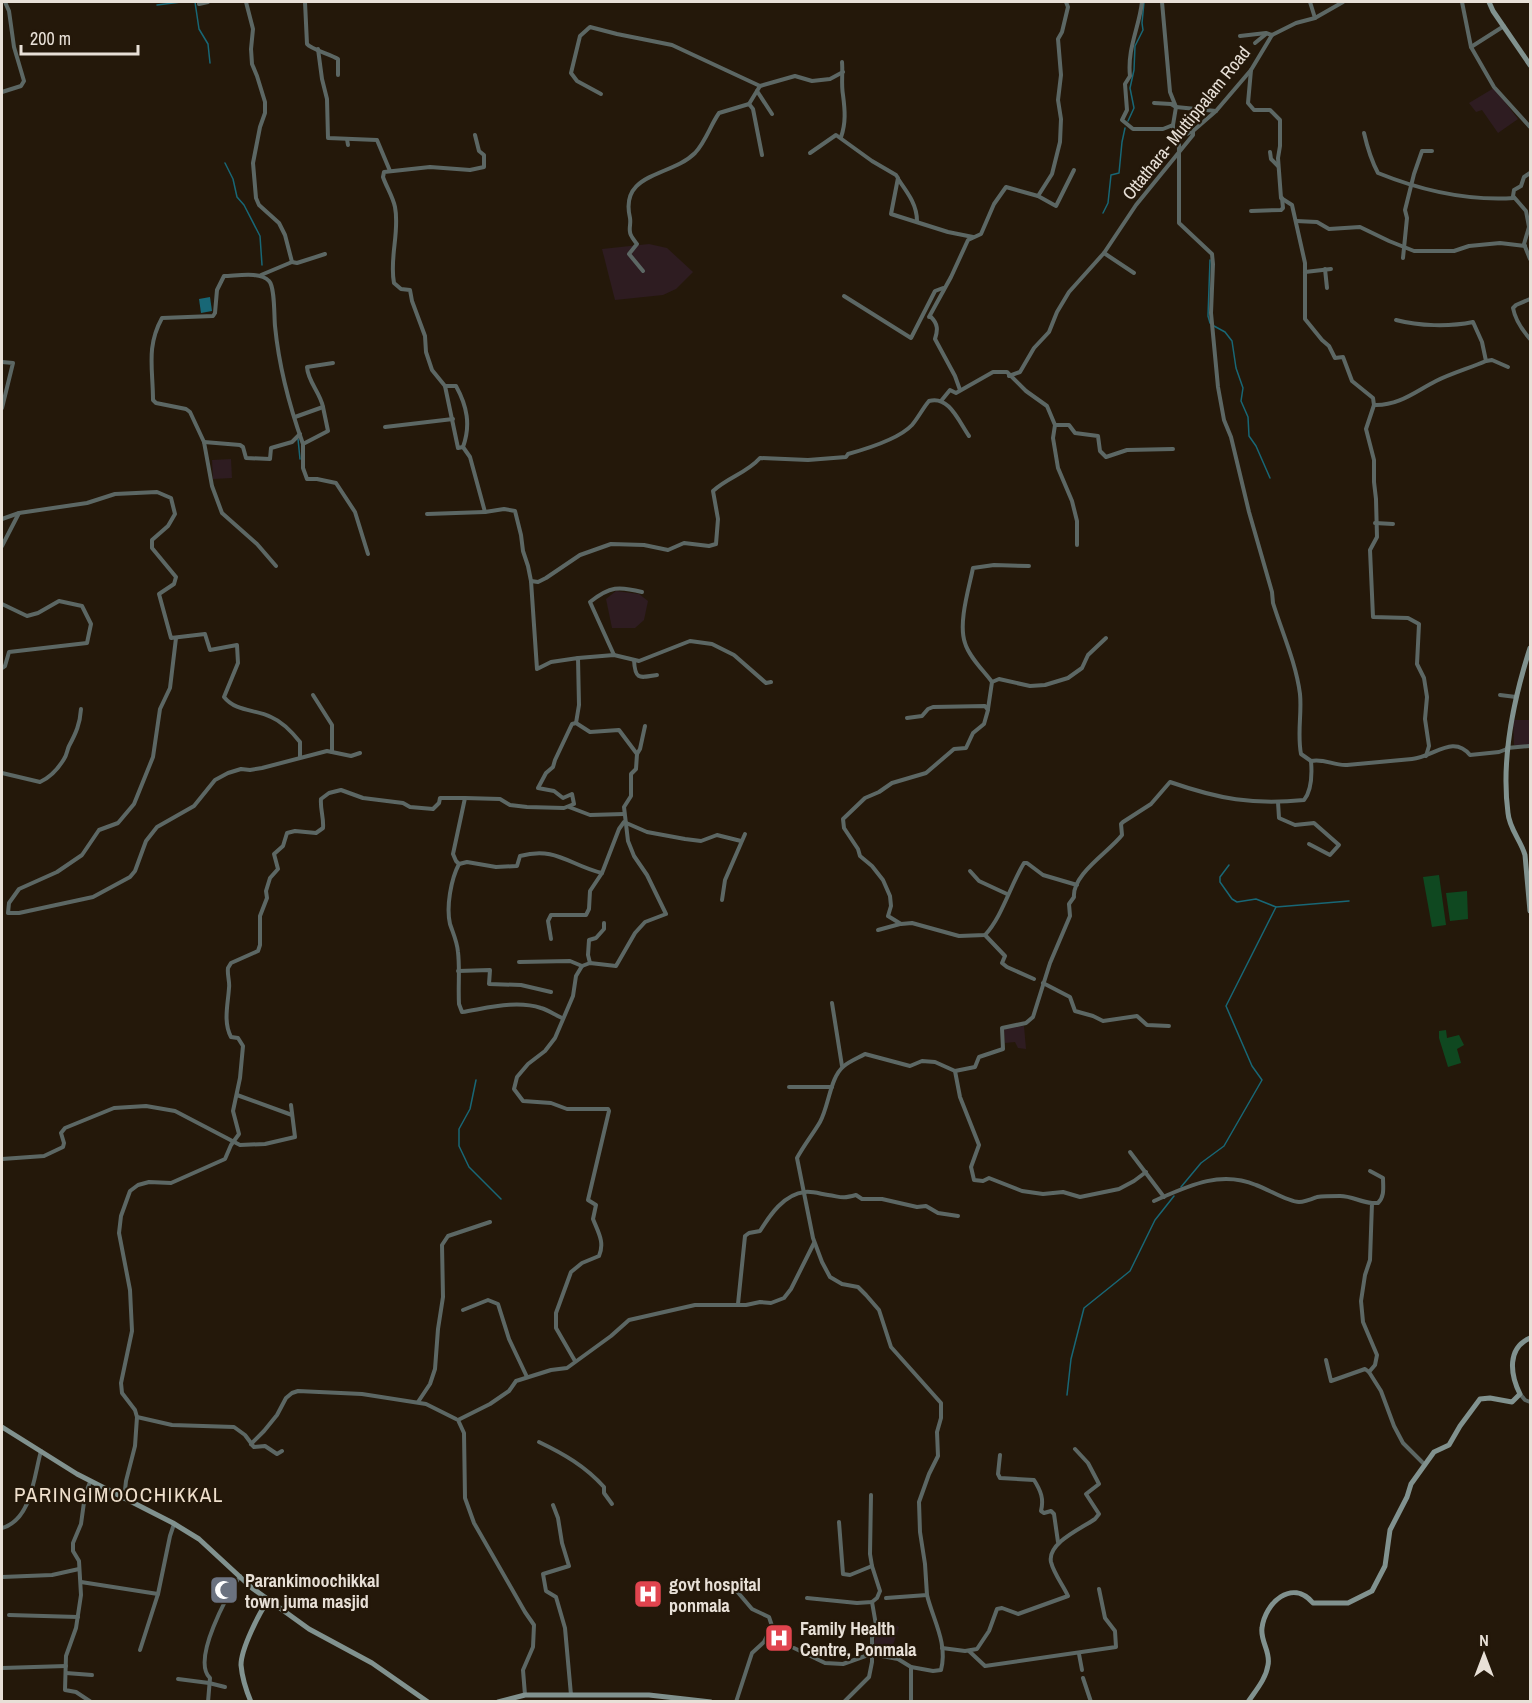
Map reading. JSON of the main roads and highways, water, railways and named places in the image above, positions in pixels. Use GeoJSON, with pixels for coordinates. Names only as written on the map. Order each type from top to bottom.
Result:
{"type":"FeatureCollection","features":[{"type":"Feature","properties":{"kind":"water"},"geometry":{"type":"Polygon","coordinates":[[[210,297],[212,311],[201,313],[199,299],[210,297]]]}},
{"type":"Feature","properties":{"kind":"waterway"},"geometry":{"type":"LineString","coordinates":[[157,5],[181,2]]}},
{"type":"Feature","properties":{"kind":"waterway"},"geometry":{"type":"LineString","coordinates":[[195,2],[199,29],[208,44],[210,63]]}},
{"type":"Feature","properties":{"kind":"waterway"},"geometry":{"type":"LineString","coordinates":[[1128,121],[1134,108],[1130,88],[1134,70],[1135,46],[1143,30],[1144,2]]}},
{"type":"Feature","properties":{"kind":"waterway"},"geometry":{"type":"LineString","coordinates":[[1103,213],[1108,203],[1111,175],[1119,173],[1125,128]]}},
{"type":"Feature","properties":{"kind":"waterway"},"geometry":{"type":"LineString","coordinates":[[225,163],[233,179],[237,197],[244,205],[260,236],[262,265]]}},
{"type":"Feature","properties":{"kind":"waterway"},"geometry":{"type":"LineString","coordinates":[[1210,260],[1208,316],[1210,323]]}},
{"type":"Feature","properties":{"kind":"waterway"},"geometry":{"type":"LineString","coordinates":[[1214,326],[1225,332],[1232,341],[1236,368],[1243,388],[1241,401],[1248,417],[1249,436],[1270,478]]}},
{"type":"Feature","properties":{"kind":"waterway"},"geometry":{"type":"LineString","coordinates":[[298,439],[300,459]]}},
{"type":"Feature","properties":{"kind":"waterway"},"geometry":{"type":"LineString","coordinates":[[1229,865],[1220,877],[1220,882],[1232,899],[1237,902],[1256,899],[1276,907],[1349,901]]}},
{"type":"Feature","properties":{"kind":"waterway"},"geometry":{"type":"LineString","coordinates":[[1181,1187],[1201,1163],[1224,1146],[1262,1080],[1252,1066],[1226,1006],[1276,907]]}},
{"type":"Feature","properties":{"kind":"waterway"},"geometry":{"type":"LineString","coordinates":[[476,1080],[470,1109],[459,1129],[459,1146],[469,1167],[501,1199]]}},
{"type":"Feature","properties":{"kind":"waterway"},"geometry":{"type":"LineString","coordinates":[[1067,1395],[1071,1359],[1084,1308],[1130,1271],[1155,1220],[1174,1196]]}},
{"type":"Feature","properties":{"kind":"place","name":"Parankimoochikkal town juma masjid"},"geometry":{"type":"Point","coordinates":[224,1590]}},
{"type":"Feature","properties":{"kind":"place","name":"govt hospital ponmala"},"geometry":{"type":"Point","coordinates":[648,1594]}},
{"type":"Feature","properties":{"kind":"place","name":"Family Health Centre, Ponmala"},"geometry":{"type":"Point","coordinates":[779,1638]}},
{"type":"Feature","properties":{"kind":"district","name":"PARINGIMOOCHIKKAL"},"geometry":{"type":"Point","coordinates":[119,1494]}}]}
